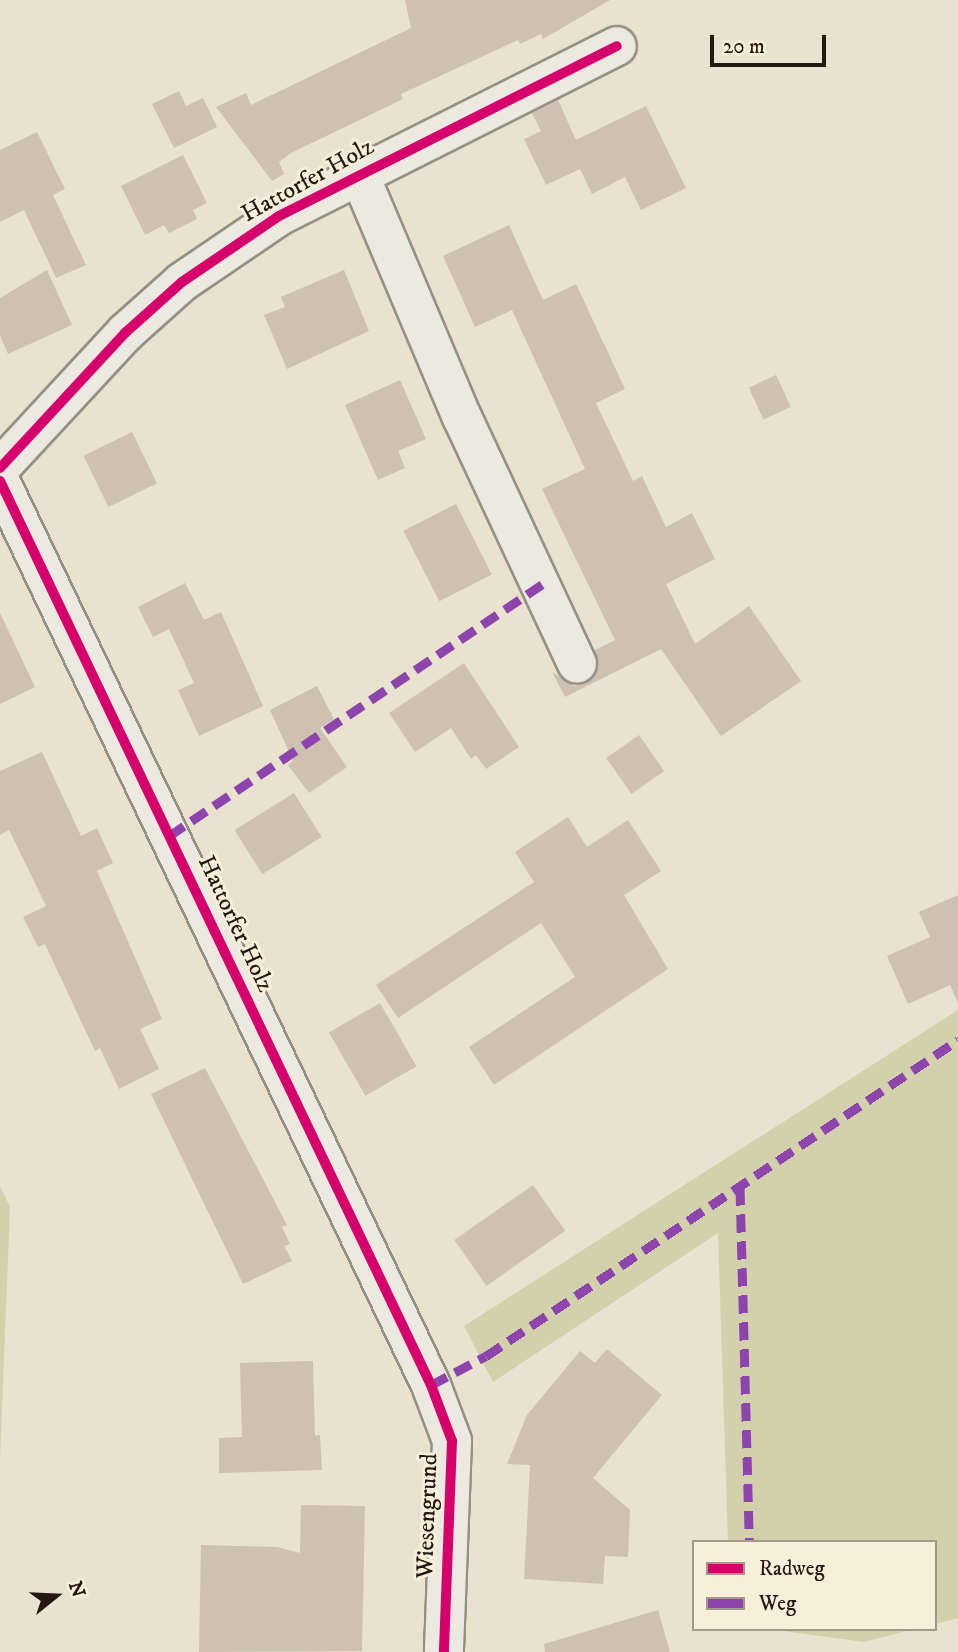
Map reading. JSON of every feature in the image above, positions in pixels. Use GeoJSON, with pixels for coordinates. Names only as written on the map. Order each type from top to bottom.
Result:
{"type":"FeatureCollection","features":[{"type":"Feature","properties":{"kind":"street","name":"Hattorfer Holz"},"geometry":{"type":"LineString","coordinates":[[0,468],[125,333],[181,282],[279,216],[617,46]]}},
{"type":"Feature","properties":{"kind":"street","name":"Hattorfer Holz"},"geometry":{"type":"LineString","coordinates":[[360,176],[462,417],[578,664]]}},
{"type":"Feature","properties":{"kind":"street","name":"Hattorfer Holz"},"geometry":{"type":"LineString","coordinates":[[0,481],[431,1385]]}},
{"type":"Feature","properties":{"kind":"street","name":"Wiesengrund"},"geometry":{"type":"LineString","coordinates":[[431,1385],[452,1441],[444,1652]]}},
{"type":"Feature","properties":{"kind":"shaded area"},"geometry":{"type":"Polygon","coordinates":[[[958,1010],[958,1618],[937,1623],[937,1540],[728,1540],[718,1233],[493,1382],[464,1326],[958,1010]]]}},
{"type":"Feature","properties":{"kind":"shaded area"},"geometry":{"type":"Polygon","coordinates":[[[0,1186],[10,1207],[0,1459],[0,1186]]]}},
{"type":"Feature","properties":{"kind":"shaded area"},"geometry":{"type":"Polygon","coordinates":[[[784,1631],[906,1631],[864,1642],[784,1631]]]}},
{"type":"Feature","properties":{"kind":"building"},"geometry":{"type":"Polygon","coordinates":[[[405,0],[610,0],[543,39],[541,34],[520,44],[518,40],[401,94],[403,99],[291,153],[279,162],[284,174],[272,181],[216,107],[246,93],[251,105],[411,28],[405,0]]]}},
{"type":"Feature","properties":{"kind":"building"},"geometry":{"type":"Polygon","coordinates":[[[179,91],[186,106],[203,98],[217,127],[174,148],[152,104],[179,91]]]}},
{"type":"Feature","properties":{"kind":"building"},"geometry":{"type":"Polygon","coordinates":[[[558,100],[576,140],[646,106],[686,188],[641,210],[625,177],[592,194],[580,169],[546,185],[524,139],[541,131],[532,113],[558,100]]]}},
{"type":"Feature","properties":{"kind":"building"},"geometry":{"type":"Polygon","coordinates":[[[37,132],[65,189],[53,195],[86,265],[56,278],[24,210],[0,222],[0,150],[37,132]]]}},
{"type":"Feature","properties":{"kind":"building"},"geometry":{"type":"Polygon","coordinates":[[[183,155],[207,203],[193,210],[197,219],[169,233],[164,225],[145,235],[121,186],[183,155]]]}},
{"type":"Feature","properties":{"kind":"building"},"geometry":{"type":"Polygon","coordinates":[[[509,225],[543,300],[576,284],[625,389],[596,403],[633,481],[642,476],[666,527],[692,513],[715,559],[666,584],[695,644],[749,606],[801,681],[721,736],[661,649],[565,697],[552,672],[574,686],[587,683],[599,667],[595,650],[615,640],[542,489],[585,469],[512,310],[475,327],[443,256],[509,225]]]}},
{"type":"Feature","properties":{"kind":"building"},"geometry":{"type":"Polygon","coordinates":[[[47,270],[72,325],[8,354],[0,335],[0,298],[47,270]]]}},
{"type":"Feature","properties":{"kind":"building"},"geometry":{"type":"Polygon","coordinates":[[[344,270],[369,331],[287,369],[264,315],[285,307],[281,297],[344,270]]]}},
{"type":"Feature","properties":{"kind":"building"},"geometry":{"type":"Polygon","coordinates":[[[776,375],[791,407],[764,419],[749,388],[776,375]]]}},
{"type":"Feature","properties":{"kind":"building"},"geometry":{"type":"Polygon","coordinates":[[[400,380],[426,439],[398,451],[405,468],[378,480],[345,405],[400,380]]]}},
{"type":"Feature","properties":{"kind":"building"},"geometry":{"type":"Polygon","coordinates":[[[132,432],[157,483],[108,507],[83,456],[132,432]]]}},
{"type":"Feature","properties":{"kind":"building"},"geometry":{"type":"Polygon","coordinates":[[[456,504],[492,574],[439,601],[403,531],[456,504]]]}},
{"type":"Feature","properties":{"kind":"building"},"geometry":{"type":"Polygon","coordinates":[[[185,583],[204,620],[221,612],[263,706],[199,736],[178,690],[194,683],[169,629],[153,637],[138,607],[185,583]]]}},
{"type":"Feature","properties":{"kind":"building"},"geometry":{"type":"Polygon","coordinates":[[[0,613],[35,687],[0,704],[0,613]]]}},
{"type":"Feature","properties":{"kind":"building"},"geometry":{"type":"Polygon","coordinates":[[[464,663],[519,747],[486,769],[476,755],[471,759],[451,728],[415,752],[389,713],[464,663]]]}},
{"type":"Feature","properties":{"kind":"building"},"geometry":{"type":"Polygon","coordinates":[[[317,686],[334,719],[320,728],[347,767],[309,793],[288,765],[293,761],[270,710],[317,686]]]}},
{"type":"Feature","properties":{"kind":"building"},"geometry":{"type":"Polygon","coordinates":[[[639,735],[664,771],[631,794],[606,758],[639,735]]]}},
{"type":"Feature","properties":{"kind":"building"},"geometry":{"type":"Polygon","coordinates":[[[42,752],[81,836],[97,828],[113,863],[97,871],[162,1019],[140,1029],[159,1069],[119,1089],[100,1048],[95,1051],[45,944],[38,947],[23,917],[46,906],[9,830],[0,835],[0,771],[42,752]]]}},
{"type":"Feature","properties":{"kind":"building"},"geometry":{"type":"Polygon","coordinates":[[[294,793],[322,837],[262,874],[235,830],[294,793]]]}},
{"type":"Feature","properties":{"kind":"building"},"geometry":{"type":"Polygon","coordinates":[[[568,817],[587,847],[628,820],[661,871],[624,895],[668,969],[494,1085],[469,1047],[575,977],[541,923],[398,1018],[376,985],[534,882],[515,852],[568,817]]]}},
{"type":"Feature","properties":{"kind":"building"},"geometry":{"type":"Polygon","coordinates":[[[958,895],[958,1003],[950,985],[908,1004],[887,956],[930,937],[919,912],[958,895]]]}},
{"type":"Feature","properties":{"kind":"building"},"geometry":{"type":"Polygon","coordinates":[[[380,1003],[416,1066],[365,1096],[329,1032],[380,1003]]]}},
{"type":"Feature","properties":{"kind":"building"},"geometry":{"type":"Polygon","coordinates":[[[205,1068],[287,1225],[282,1227],[290,1244],[284,1246],[292,1261],[243,1284],[151,1094],[205,1068]]]}},
{"type":"Feature","properties":{"kind":"building"},"geometry":{"type":"Polygon","coordinates":[[[533,1185],[565,1231],[486,1286],[454,1240],[533,1185]]]}},
{"type":"Feature","properties":{"kind":"building"},"geometry":{"type":"Polygon","coordinates":[[[607,1349],[662,1395],[593,1478],[630,1510],[628,1557],[605,1556],[603,1584],[524,1579],[530,1465],[507,1464],[527,1415],[580,1351],[595,1363],[607,1349]]]}},
{"type":"Feature","properties":{"kind":"building"},"geometry":{"type":"Polygon","coordinates":[[[313,1361],[315,1436],[320,1435],[322,1470],[219,1473],[219,1438],[242,1437],[240,1363],[313,1361]]]}},
{"type":"Feature","properties":{"kind":"building"},"geometry":{"type":"Polygon","coordinates":[[[301,1505],[365,1506],[362,1651],[199,1652],[201,1545],[277,1547],[300,1553],[301,1505]]]}},
{"type":"Feature","properties":{"kind":"building"},"geometry":{"type":"Polygon","coordinates":[[[658,1610],[670,1652],[545,1652],[544,1644],[658,1610]]]}},
{"type":"Feature","properties":{"kind":"marked path"},"geometry":{"type":"LineString","coordinates":[[169,836],[543,584]]}},
{"type":"Feature","properties":{"kind":"marked path"},"geometry":{"type":"LineString","coordinates":[[431,1385],[486,1356],[958,1040]]}},
{"type":"Feature","properties":{"kind":"marked path"},"geometry":{"type":"LineString","coordinates":[[740,1187],[749,1540]]}},
{"type":"Feature","properties":{"kind":"cycle path"},"geometry":{"type":"LineString","coordinates":[[0,468],[125,333],[182,282],[279,216],[617,46]]}},
{"type":"Feature","properties":{"kind":"cycle path"},"geometry":{"type":"LineString","coordinates":[[0,481],[431,1385],[452,1441],[444,1652]]}}]}
